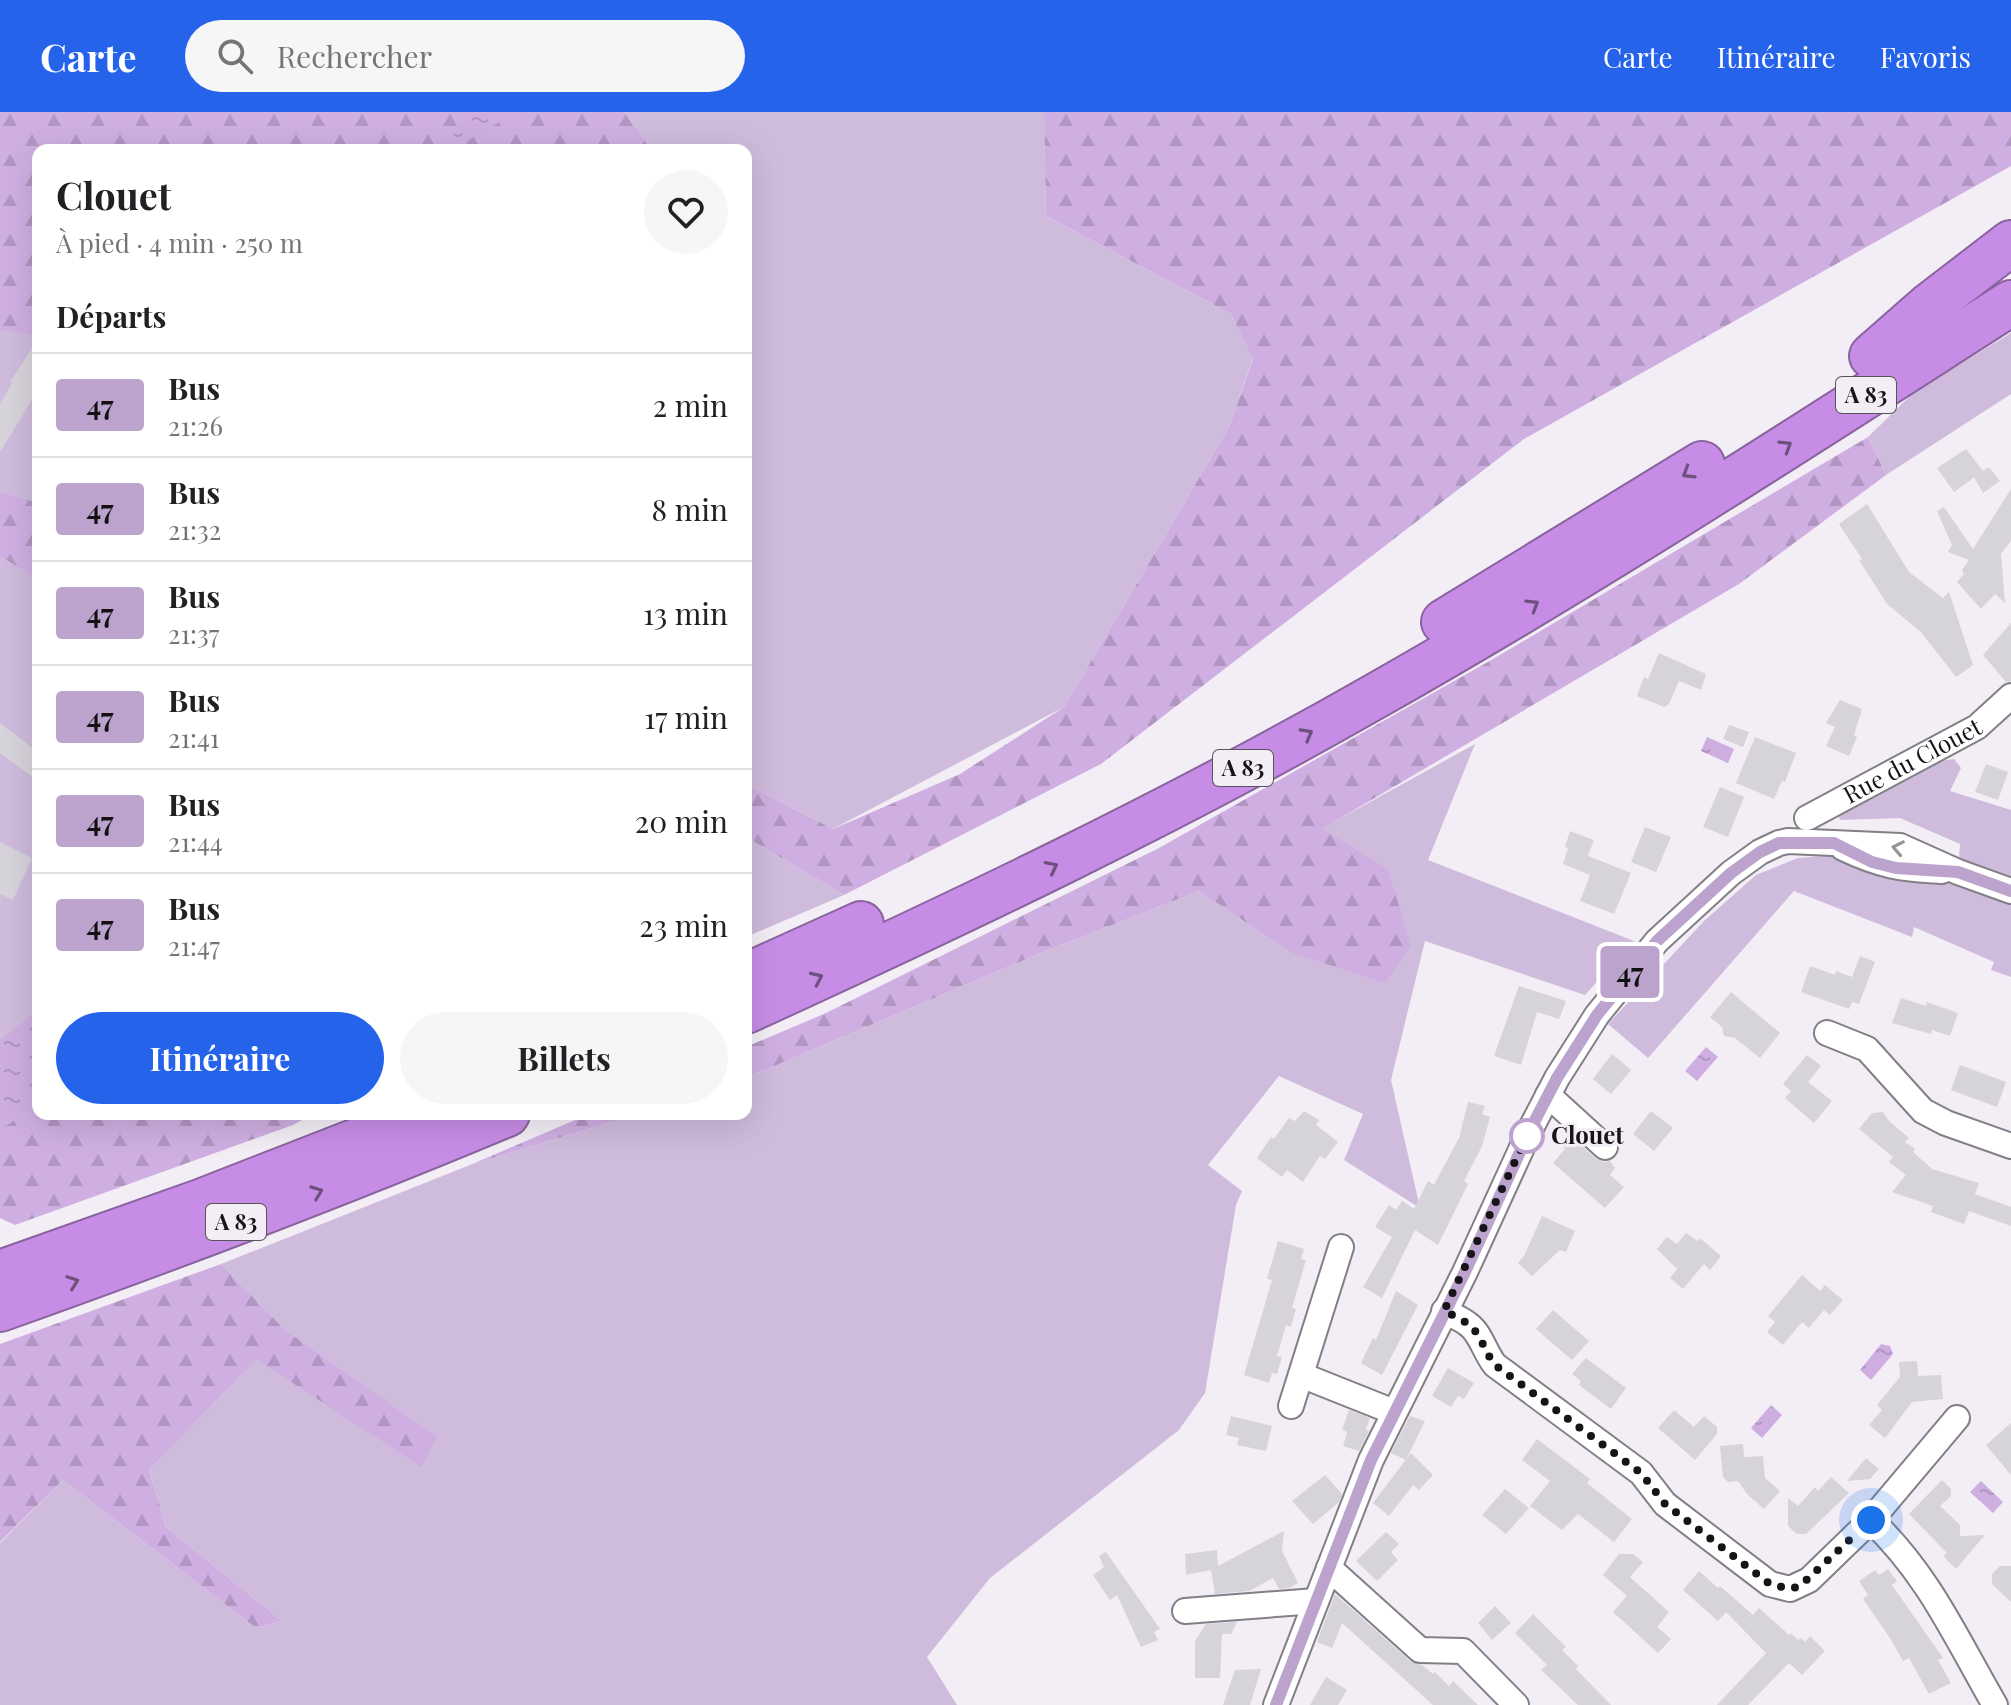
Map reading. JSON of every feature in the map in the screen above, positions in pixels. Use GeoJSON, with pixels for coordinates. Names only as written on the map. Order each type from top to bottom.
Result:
{"type":"FeatureCollection","features":[{"type":"Feature","properties":{"kind":"highway"},"geometry":{"type":"LineString","coordinates":[[1872,356],[1929,306],[2011,243]]}},
{"type":"Feature","properties":{"kind":"highway","name":"A 83"},"geometry":{"type":"LineString","coordinates":[[752,973],[1023,847],[1332,687],[1544,562],[1872,356],[2011,274]]}},
{"type":"Feature","properties":{"kind":"highway","name":"A 83"},"geometry":{"type":"LineString","coordinates":[[752,1008],[1024,881],[1370,700],[1522,612],[2011,303]]}},
{"type":"Feature","properties":{"kind":"highway","name":"A 83"},"geometry":{"type":"LineString","coordinates":[[0,1273],[200,1202],[411,1120]]}},
{"type":"Feature","properties":{"kind":"highway","name":"A 83"},"geometry":{"type":"LineString","coordinates":[[0,1309],[333,1186],[492,1120]]}},
{"type":"Feature","properties":{"kind":"street","name":"Rue du Clouet"},"geometry":{"type":"LineString","coordinates":[[1807,818],[1977,727],[2011,696]]}},
{"type":"Feature","properties":{"kind":"street"},"geometry":{"type":"LineString","coordinates":[[1276,1705],[1371,1460],[1548,1095],[1597,1015],[1639,962],[1708,891],[1760,852],[1788,841],[1900,846],[2011,891]]}},
{"type":"Feature","properties":{"kind":"street"},"geometry":{"type":"LineString","coordinates":[[1827,1033],[1867,1049],[1923,1111],[1946,1123],[2011,1146]]}},
{"type":"Feature","properties":{"kind":"street"},"geometry":{"type":"LineString","coordinates":[[1548,1095],[1605,1147]]}},
{"type":"Feature","properties":{"kind":"street"},"geometry":{"type":"LineString","coordinates":[[1291,1406],[1341,1247]]}},
{"type":"Feature","properties":{"kind":"street"},"geometry":{"type":"LineString","coordinates":[[1444,1311],[1470,1325],[1484,1352],[1495,1365],[1641,1473],[1665,1504],[1770,1584],[1790,1589],[1800,1586],[1871,1520],[1957,1418]]}},
{"type":"Feature","properties":{"kind":"street"},"geometry":{"type":"LineString","coordinates":[[1301,1375],[1394,1412]]}},
{"type":"Feature","properties":{"kind":"street"},"geometry":{"type":"LineString","coordinates":[[1871,1520],[1897,1544],[1943,1608],[1983,1700]]}},
{"type":"Feature","properties":{"kind":"street"},"geometry":{"type":"LineString","coordinates":[[1329,1568],[1420,1650],[1463,1651],[1516,1705]]}},
{"type":"Feature","properties":{"kind":"street"},"geometry":{"type":"LineString","coordinates":[[1185,1611],[1316,1601]]}},
{"type":"Feature","properties":{"kind":"shaded area"},"geometry":{"type":"Polygon","coordinates":[[[0,112],[1044,112],[1046,216],[1231,314],[1253,358],[1229,427],[1064,707],[833,829],[752,787],[752,144],[32,144],[32,1108],[0,1122],[0,112]]]}},
{"type":"Feature","properties":{"kind":"shaded area"},"geometry":{"type":"Polygon","coordinates":[[[2011,333],[2011,394],[1886,475],[1868,437],[1914,392],[2011,333]]]}},
{"type":"Feature","properties":{"kind":"shaded area"},"geometry":{"type":"Polygon","coordinates":[[[1475,744],[1428,860],[1634,941],[1585,995],[1425,941],[1391,1080],[1420,1208],[1344,1160],[1363,1114],[1279,1076],[1208,1165],[1242,1191],[1236,1205],[1205,1393],[1179,1430],[990,1578],[927,1657],[957,1705],[0,1705],[0,1543],[63,1480],[256,1628],[282,1621],[166,1527],[149,1470],[256,1358],[420,1466],[436,1437],[284,1329],[221,1264],[470,1165],[618,1120],[752,1120],[752,1075],[1036,955],[1199,891],[1290,952],[1321,829],[1475,744]]]}},
{"type":"Feature","properties":{"kind":"shaded area"},"geometry":{"type":"Polygon","coordinates":[[[1954,759],[1961,768],[1950,791],[2011,810],[2011,878],[1959,858],[1960,844],[1900,818],[1840,820],[1838,813],[1939,761],[1954,759]]]}},
{"type":"Feature","properties":{"kind":"shaded area"},"geometry":{"type":"Polygon","coordinates":[[[752,841],[844,895],[752,934],[752,841]]]}},
{"type":"Feature","properties":{"kind":"shaded area"},"geometry":{"type":"Polygon","coordinates":[[[1835,855],[1943,879],[2011,904],[2011,977],[1991,970],[1994,962],[1914,927],[1912,937],[1794,891],[1648,1058],[1608,1024],[1704,921],[1756,875],[1798,858],[1835,855]]]}},
{"type":"Feature","properties":{"kind":"green space"},"geometry":{"type":"Polygon","coordinates":[[[0,112],[624,112],[647,144],[32,144],[32,335],[4,330],[0,333],[0,112]]]}},
{"type":"Feature","properties":{"kind":"green space"},"geometry":{"type":"Polygon","coordinates":[[[1044,112],[2011,112],[2011,166],[1524,439],[1101,764],[844,895],[752,841],[752,787],[833,829],[960,774],[1064,707],[1229,427],[1253,359],[1231,314],[1046,216],[1044,112]]]}},
{"type":"Feature","properties":{"kind":"green space"},"geometry":{"type":"Polygon","coordinates":[[[1868,437],[1886,475],[1739,584],[1322,829],[1388,869],[1411,946],[1385,983],[1290,952],[1199,891],[1036,955],[752,1075],[752,1044],[826,1013],[1159,848],[1493,659],[1868,437]]]}},
{"type":"Feature","properties":{"kind":"green space"},"geometry":{"type":"Polygon","coordinates":[[[0,492],[32,501],[32,575],[0,556],[0,492]]]}},
{"type":"Feature","properties":{"kind":"green space"},"geometry":{"type":"Polygon","coordinates":[[[32,1108],[32,1120],[302,1120],[15,1225],[0,1218],[0,1122],[32,1108]]]}},
{"type":"Feature","properties":{"kind":"green space"},"geometry":{"type":"Polygon","coordinates":[[[575,1120],[618,1120],[470,1165],[575,1120]]]}},
{"type":"Feature","properties":{"kind":"green space"},"geometry":{"type":"Polygon","coordinates":[[[221,1264],[284,1329],[437,1437],[421,1467],[256,1359],[149,1470],[166,1527],[282,1621],[256,1628],[63,1480],[0,1542],[0,1344],[221,1264]]]}},
{"type":"Feature","properties":{"kind":"water"},"geometry":{"type":"Polygon","coordinates":[[[517,112],[461,144],[446,144],[466,123],[479,114],[517,112]]]}},
{"type":"Feature","properties":{"kind":"water"},"geometry":{"type":"Polygon","coordinates":[[[1707,737],[1734,749],[1728,763],[1701,751],[1707,737]]]}},
{"type":"Feature","properties":{"kind":"water"},"geometry":{"type":"Polygon","coordinates":[[[32,1015],[32,1108],[0,1130],[0,1040],[32,1015]]]}},
{"type":"Feature","properties":{"kind":"water"},"geometry":{"type":"Polygon","coordinates":[[[1706,1047],[1718,1057],[1697,1081],[1685,1071],[1706,1047]]]}},
{"type":"Feature","properties":{"kind":"water"},"geometry":{"type":"Polygon","coordinates":[[[1881,1344],[1890,1346],[1893,1354],[1871,1380],[1860,1370],[1881,1344]]]}},
{"type":"Feature","properties":{"kind":"water"},"geometry":{"type":"Polygon","coordinates":[[[1771,1405],[1782,1415],[1762,1438],[1751,1428],[1771,1405]]]}},
{"type":"Feature","properties":{"kind":"water"},"geometry":{"type":"Polygon","coordinates":[[[1981,1481],[2003,1502],[1993,1513],[1970,1492],[1981,1481]]]}},
{"type":"Feature","properties":{"kind":"building"},"geometry":{"type":"Polygon","coordinates":[[[32,348],[32,400],[0,452],[0,404],[32,348]]]}},
{"type":"Feature","properties":{"kind":"building"},"geometry":{"type":"Polygon","coordinates":[[[1966,449],[1983,471],[1954,492],[1937,468],[1966,449]]]}},
{"type":"Feature","properties":{"kind":"building"},"geometry":{"type":"Polygon","coordinates":[[[1989,467],[2000,481],[1983,493],[1974,477],[1989,467]]]}},
{"type":"Feature","properties":{"kind":"building"},"geometry":{"type":"Polygon","coordinates":[[[2011,489],[2011,541],[2001,554],[2005,603],[1995,594],[1981,609],[1957,582],[1969,560],[1948,552],[1952,545],[1937,511],[1944,507],[1973,549],[2011,489]]]}},
{"type":"Feature","properties":{"kind":"building"},"geometry":{"type":"Polygon","coordinates":[[[1867,504],[1909,572],[1943,598],[1949,592],[1973,665],[1956,677],[1921,632],[1887,604],[1839,524],[1867,504]]]}},
{"type":"Feature","properties":{"kind":"building"},"geometry":{"type":"Polygon","coordinates":[[[2011,623],[2011,681],[2006,682],[1983,655],[2011,623]]]}},
{"type":"Feature","properties":{"kind":"building"},"geometry":{"type":"Polygon","coordinates":[[[1659,653],[1706,674],[1701,690],[1679,681],[1669,704],[1664,707],[1637,696],[1644,677],[1648,679],[1659,653]]]}},
{"type":"Feature","properties":{"kind":"building"},"geometry":{"type":"Polygon","coordinates":[[[1840,700],[1862,709],[1854,735],[1857,737],[1849,756],[1826,746],[1835,727],[1826,723],[1840,700]]]}},
{"type":"Feature","properties":{"kind":"building"},"geometry":{"type":"Polygon","coordinates":[[[0,723],[32,747],[32,777],[0,753],[0,723]]]}},
{"type":"Feature","properties":{"kind":"building"},"geometry":{"type":"Polygon","coordinates":[[[1729,725],[1749,732],[1743,747],[1723,739],[1729,725]]]}},
{"type":"Feature","properties":{"kind":"building"},"geometry":{"type":"Polygon","coordinates":[[[1755,737],[1796,753],[1785,782],[1782,781],[1774,799],[1736,783],[1755,737]]]}},
{"type":"Feature","properties":{"kind":"building"},"geometry":{"type":"Polygon","coordinates":[[[1986,764],[2008,772],[1998,800],[1975,792],[1986,764]]]}},
{"type":"Feature","properties":{"kind":"building"},"geometry":{"type":"Polygon","coordinates":[[[1720,787],[1744,797],[1728,837],[1703,827],[1720,787]]]}},
{"type":"Feature","properties":{"kind":"building"},"geometry":{"type":"Polygon","coordinates":[[[1645,827],[1671,837],[1656,872],[1631,862],[1645,827]]]}},
{"type":"Feature","properties":{"kind":"building"},"geometry":{"type":"Polygon","coordinates":[[[1570,831],[1594,840],[1588,856],[1631,873],[1614,914],[1580,901],[1590,875],[1563,864],[1570,831]]]}},
{"type":"Feature","properties":{"kind":"building"},"geometry":{"type":"Polygon","coordinates":[[[0,842],[32,858],[13,900],[0,894],[0,842]]]}},
{"type":"Feature","properties":{"kind":"building"},"geometry":{"type":"Polygon","coordinates":[[[1860,956],[1875,962],[1859,1004],[1852,1002],[1849,1009],[1801,992],[1810,966],[1852,977],[1860,956]]]}},
{"type":"Feature","properties":{"kind":"building"},"geometry":{"type":"Polygon","coordinates":[[[1519,986],[1566,1001],[1559,1019],[1537,1012],[1521,1065],[1494,1056],[1519,986]]]}},
{"type":"Feature","properties":{"kind":"building"},"geometry":{"type":"Polygon","coordinates":[[[1731,992],[1780,1033],[1760,1058],[1735,1038],[1724,1036],[1722,1027],[1710,1017],[1731,992]]]}},
{"type":"Feature","properties":{"kind":"building"},"geometry":{"type":"Polygon","coordinates":[[[1901,998],[1926,1006],[1927,1002],[1958,1013],[1950,1036],[1892,1023],[1901,998]]]}},
{"type":"Feature","properties":{"kind":"building"},"geometry":{"type":"Polygon","coordinates":[[[1612,1054],[1631,1070],[1611,1094],[1593,1079],[1612,1054]]]}},
{"type":"Feature","properties":{"kind":"building"},"geometry":{"type":"Polygon","coordinates":[[[1807,1055],[1821,1066],[1808,1082],[1832,1101],[1814,1123],[1785,1098],[1791,1091],[1783,1084],[1807,1055]]]}},
{"type":"Feature","properties":{"kind":"building"},"geometry":{"type":"Polygon","coordinates":[[[1960,1065],[2006,1082],[1997,1107],[1951,1090],[1960,1065]]]}},
{"type":"Feature","properties":{"kind":"building"},"geometry":{"type":"Polygon","coordinates":[[[1468,1102],[1485,1106],[1482,1114],[1490,1117],[1482,1146],[1464,1181],[1468,1184],[1438,1245],[1415,1230],[1382,1298],[1363,1287],[1392,1237],[1375,1227],[1389,1205],[1396,1210],[1402,1201],[1414,1209],[1428,1181],[1434,1185],[1459,1138],[1468,1102]]]}},
{"type":"Feature","properties":{"kind":"building"},"geometry":{"type":"Polygon","coordinates":[[[1304,1111],[1319,1120],[1316,1125],[1338,1142],[1325,1159],[1320,1156],[1303,1182],[1287,1170],[1282,1177],[1257,1158],[1289,1118],[1295,1121],[1304,1111]]]}},
{"type":"Feature","properties":{"kind":"building"},"geometry":{"type":"Polygon","coordinates":[[[1651,1111],[1673,1128],[1654,1151],[1633,1134],[1651,1111]]]}},
{"type":"Feature","properties":{"kind":"building"},"geometry":{"type":"Polygon","coordinates":[[[1883,1112],[1909,1138],[1905,1142],[1915,1149],[1913,1152],[1932,1169],[1979,1183],[1975,1194],[2011,1207],[2011,1226],[1969,1211],[1964,1224],[1931,1212],[1933,1206],[1892,1192],[1906,1175],[1889,1162],[1893,1157],[1859,1129],[1872,1113],[1883,1112]]]}},
{"type":"Feature","properties":{"kind":"building"},"geometry":{"type":"Polygon","coordinates":[[[1570,1135],[1595,1158],[1610,1161],[1615,1168],[1610,1175],[1624,1187],[1605,1208],[1553,1163],[1565,1149],[1561,1144],[1570,1135]]]}},
{"type":"Feature","properties":{"kind":"building"},"geometry":{"type":"Polygon","coordinates":[[[1542,1216],[1575,1231],[1566,1252],[1560,1250],[1532,1276],[1518,1263],[1542,1216]]]}},
{"type":"Feature","properties":{"kind":"building"},"geometry":{"type":"Polygon","coordinates":[[[1686,1233],[1698,1241],[1700,1238],[1721,1256],[1710,1270],[1704,1264],[1683,1289],[1670,1278],[1677,1269],[1657,1249],[1667,1237],[1677,1244],[1686,1233]]]}},
{"type":"Feature","properties":{"kind":"building"},"geometry":{"type":"Polygon","coordinates":[[[1278,1241],[1304,1249],[1301,1259],[1306,1260],[1292,1308],[1296,1309],[1291,1327],[1286,1325],[1277,1356],[1282,1357],[1277,1374],[1272,1373],[1269,1383],[1244,1375],[1272,1280],[1267,1279],[1278,1241]]]}},
{"type":"Feature","properties":{"kind":"building"},"geometry":{"type":"Polygon","coordinates":[[[1802,1275],[1820,1291],[1825,1285],[1843,1300],[1830,1315],[1824,1310],[1809,1328],[1802,1322],[1783,1345],[1767,1332],[1775,1322],[1768,1316],[1802,1275]]]}},
{"type":"Feature","properties":{"kind":"building"},"geometry":{"type":"Polygon","coordinates":[[[1396,1291],[1418,1305],[1382,1375],[1361,1363],[1373,1338],[1376,1340],[1396,1291]]]}},
{"type":"Feature","properties":{"kind":"building"},"geometry":{"type":"Polygon","coordinates":[[[1553,1310],[1589,1341],[1572,1360],[1536,1329],[1553,1310]]]}},
{"type":"Feature","properties":{"kind":"building"},"geometry":{"type":"Polygon","coordinates":[[[1586,1358],[1626,1388],[1611,1409],[1579,1385],[1581,1381],[1572,1374],[1586,1358]]]}},
{"type":"Feature","properties":{"kind":"building"},"geometry":{"type":"Polygon","coordinates":[[[1917,1361],[1918,1376],[1941,1375],[1943,1399],[1912,1402],[1885,1438],[1869,1425],[1882,1410],[1877,1405],[1900,1377],[1899,1362],[1917,1361]]]}},
{"type":"Feature","properties":{"kind":"building"},"geometry":{"type":"Polygon","coordinates":[[[1448,1368],[1474,1383],[1464,1399],[1458,1396],[1451,1407],[1432,1396],[1448,1368]]]}},
{"type":"Feature","properties":{"kind":"building"},"geometry":{"type":"Polygon","coordinates":[[[1349,1410],[1370,1418],[1366,1429],[1369,1431],[1359,1451],[1343,1446],[1347,1432],[1342,1430],[1349,1410]]]}},
{"type":"Feature","properties":{"kind":"building"},"geometry":{"type":"Polygon","coordinates":[[[1674,1410],[1694,1427],[1704,1416],[1717,1427],[1717,1434],[1695,1460],[1658,1428],[1674,1410]]]}},
{"type":"Feature","properties":{"kind":"building"},"geometry":{"type":"Polygon","coordinates":[[[1231,1416],[1272,1426],[1266,1451],[1237,1445],[1239,1438],[1226,1435],[1231,1416]]]}},
{"type":"Feature","properties":{"kind":"building"},"geometry":{"type":"Polygon","coordinates":[[[1410,1416],[1425,1421],[1406,1460],[1391,1453],[1410,1416]]]}},
{"type":"Feature","properties":{"kind":"building"},"geometry":{"type":"Polygon","coordinates":[[[2011,1423],[2011,1475],[1986,1445],[2011,1423]]]}},
{"type":"Feature","properties":{"kind":"building"},"geometry":{"type":"Polygon","coordinates":[[[1537,1439],[1590,1479],[1587,1483],[1632,1519],[1614,1542],[1578,1514],[1562,1530],[1530,1506],[1550,1481],[1522,1460],[1537,1439]]]}},
{"type":"Feature","properties":{"kind":"building"},"geometry":{"type":"Polygon","coordinates":[[[1743,1444],[1744,1457],[1763,1456],[1765,1478],[1780,1491],[1764,1509],[1738,1481],[1728,1482],[1723,1477],[1720,1446],[1743,1444]]]}},
{"type":"Feature","properties":{"kind":"building"},"geometry":{"type":"Polygon","coordinates":[[[1411,1453],[1433,1475],[1419,1490],[1413,1485],[1389,1516],[1373,1503],[1411,1453]]]}},
{"type":"Feature","properties":{"kind":"building"},"geometry":{"type":"Polygon","coordinates":[[[1866,1458],[1879,1469],[1870,1479],[1847,1481],[1866,1458]]]}},
{"type":"Feature","properties":{"kind":"building"},"geometry":{"type":"Polygon","coordinates":[[[1325,1475],[1342,1494],[1339,1502],[1313,1524],[1292,1501],[1325,1475]]]}},
{"type":"Feature","properties":{"kind":"building"},"geometry":{"type":"Polygon","coordinates":[[[1831,1477],[1849,1493],[1806,1534],[1797,1534],[1788,1526],[1788,1498],[1798,1506],[1815,1487],[1818,1491],[1831,1477]]]}},
{"type":"Feature","properties":{"kind":"building"},"geometry":{"type":"Polygon","coordinates":[[[1942,1480],[1951,1489],[1951,1496],[1940,1506],[1960,1525],[1960,1536],[1985,1535],[1956,1569],[1943,1556],[1947,1553],[1909,1514],[1942,1480]]]}},
{"type":"Feature","properties":{"kind":"building"},"geometry":{"type":"Polygon","coordinates":[[[1505,1489],[1529,1508],[1506,1534],[1482,1515],[1505,1489]]]}},
{"type":"Feature","properties":{"kind":"building"},"geometry":{"type":"Polygon","coordinates":[[[1284,1531],[1282,1551],[1298,1583],[1289,1588],[1279,1589],[1273,1578],[1249,1591],[1215,1594],[1211,1570],[1186,1575],[1185,1554],[1217,1550],[1218,1566],[1284,1531]]]}},
{"type":"Feature","properties":{"kind":"building"},"geometry":{"type":"Polygon","coordinates":[[[1386,1532],[1399,1544],[1391,1552],[1398,1560],[1377,1581],[1356,1561],[1386,1532]]]}},
{"type":"Feature","properties":{"kind":"building"},"geometry":{"type":"Polygon","coordinates":[[[1106,1552],[1160,1629],[1154,1632],[1158,1640],[1141,1647],[1117,1595],[1110,1600],[1093,1575],[1104,1567],[1099,1556],[1106,1552]]]}},
{"type":"Feature","properties":{"kind":"building"},"geometry":{"type":"Polygon","coordinates":[[[1619,1554],[1633,1554],[1643,1562],[1630,1577],[1669,1612],[1657,1627],[1671,1639],[1658,1653],[1613,1612],[1627,1596],[1603,1575],[1619,1554]]]}},
{"type":"Feature","properties":{"kind":"building"},"geometry":{"type":"Polygon","coordinates":[[[2000,1566],[2011,1566],[2011,1602],[1992,1584],[1992,1574],[2000,1566]]]}},
{"type":"Feature","properties":{"kind":"building"},"geometry":{"type":"Polygon","coordinates":[[[1888,1569],[1897,1581],[1892,1585],[1943,1658],[1938,1660],[1951,1683],[1929,1694],[1909,1658],[1903,1661],[1863,1599],[1868,1595],[1859,1581],[1875,1570],[1879,1575],[1888,1569]]]}},
{"type":"Feature","properties":{"kind":"building"},"geometry":{"type":"Polygon","coordinates":[[[1699,1571],[1753,1615],[1759,1608],[1789,1635],[1791,1633],[1805,1642],[1810,1636],[1825,1651],[1802,1675],[1789,1663],[1748,1705],[1717,1705],[1766,1653],[1726,1612],[1718,1621],[1683,1590],[1699,1571]]]}},
{"type":"Feature","properties":{"kind":"building"},"geometry":{"type":"Polygon","coordinates":[[[1335,1594],[1410,1661],[1422,1665],[1433,1674],[1435,1672],[1449,1686],[1453,1681],[1478,1705],[1433,1705],[1342,1623],[1332,1648],[1317,1642],[1335,1594]]]}},
{"type":"Feature","properties":{"kind":"building"},"geometry":{"type":"Polygon","coordinates":[[[1495,1606],[1511,1623],[1492,1640],[1478,1623],[1495,1606]]]}},
{"type":"Feature","properties":{"kind":"building"},"geometry":{"type":"Polygon","coordinates":[[[1533,1614],[1566,1647],[1562,1650],[1578,1666],[1576,1669],[1611,1705],[1578,1705],[1541,1670],[1547,1665],[1515,1633],[1533,1614]]]}},
{"type":"Feature","properties":{"kind":"building"},"geometry":{"type":"Polygon","coordinates":[[[1237,1622],[1231,1634],[1222,1634],[1220,1678],[1195,1678],[1195,1641],[1206,1624],[1237,1622]]]}},
{"type":"Feature","properties":{"kind":"building"},"geometry":{"type":"Polygon","coordinates":[[[1261,1669],[1250,1705],[1223,1705],[1235,1670],[1261,1669]]]}},
{"type":"Feature","properties":{"kind":"building"},"geometry":{"type":"Polygon","coordinates":[[[1326,1677],[1347,1690],[1338,1705],[1310,1705],[1326,1677]]]}},
{"type":"Feature","properties":{"kind":"bus line","name":"47"},"geometry":{"type":"LineString","coordinates":[[1276,1705],[1371,1460],[1465,1272],[1530,1130],[1557,1078],[1597,1015],[1657,941],[1708,891],[1749,859],[1788,841],[1834,843],[1872,862],[1896,868],[1958,872],[2011,891]]}},
{"type":"Feature","properties":{"kind":"place","name":"Clouet"},"geometry":{"type":"Point","coordinates":[1527,1136]}},
{"type":"Feature","properties":{"kind":"route"},"geometry":{"type":"LineString","coordinates":[[1527,1136],[1530,1130],[1444,1311],[1470,1325],[1484,1352],[1495,1365],[1641,1473],[1665,1504],[1780,1589],[1800,1586],[1809,1580],[1871,1520]]}}]}
